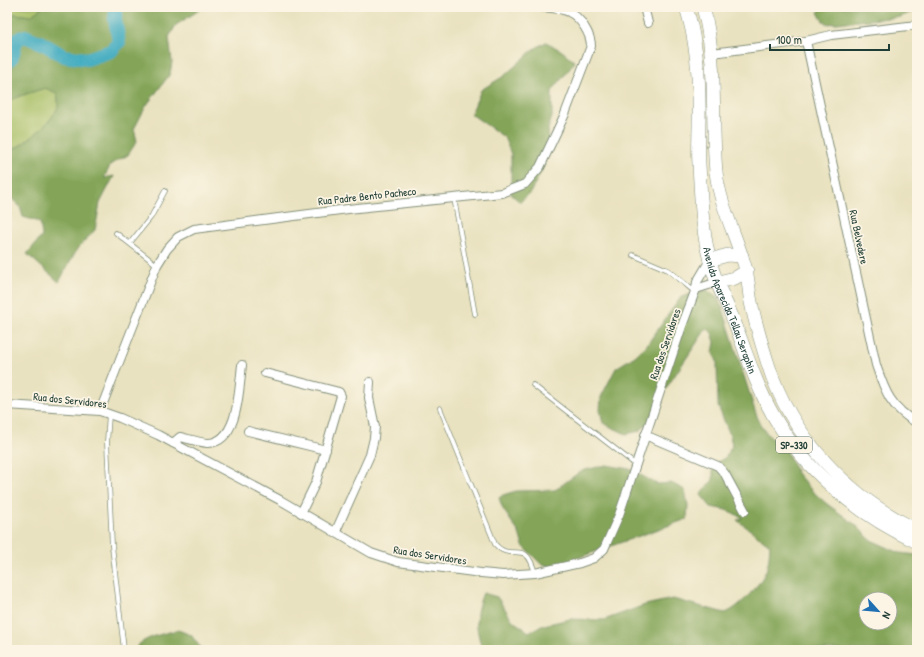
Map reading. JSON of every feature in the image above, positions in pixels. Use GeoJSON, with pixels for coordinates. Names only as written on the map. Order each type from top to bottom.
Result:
{"type":"FeatureCollection","features":[{"type":"Feature","properties":{"kind":"main road","name":"Avenida Aparecida Tellau Seraphin"},"geometry":{"type":"LineString","coordinates":[[686,7],[694,39],[697,63],[699,162],[705,236],[710,260],[759,386],[773,414],[790,441],[823,478],[855,506],[892,531],[917,542]]}},
{"type":"Feature","properties":{"kind":"main road","name":"Avenida Aparecida Tellau Seraphin"},"geometry":{"type":"LineString","coordinates":[[703,7],[712,53],[716,172],[722,200],[742,256],[750,298],[768,365],[782,398],[803,434],[840,478],[884,512],[917,530]]}},
{"type":"Feature","properties":{"kind":"main road"},"geometry":{"type":"LineString","coordinates":[[710,260],[728,254],[742,256]]}},
{"type":"Feature","properties":{"kind":"main road"},"geometry":{"type":"LineString","coordinates":[[718,282],[735,278],[746,271]]}},
{"type":"Feature","properties":{"kind":"street","name":"Rua Padre Bento Pacheco"},"geometry":{"type":"LineString","coordinates":[[100,411],[157,265],[167,248],[178,237],[194,230],[348,208],[502,193],[525,184],[540,167],[565,114],[588,56],[591,39],[583,25],[569,12],[540,7]]}},
{"type":"Feature","properties":{"kind":"street"},"geometry":{"type":"LineString","coordinates":[[644,7],[648,23]]}},
{"type":"Feature","properties":{"kind":"street"},"geometry":{"type":"LineString","coordinates":[[712,53],[806,41],[831,35],[917,26]]}},
{"type":"Feature","properties":{"kind":"street","name":"Rua Belvedere"},"geometry":{"type":"LineString","coordinates":[[806,41],[876,365],[884,391],[894,405],[904,415],[917,423]]}},
{"type":"Feature","properties":{"kind":"street","name":"Rua dos Servidores"},"geometry":{"type":"LineString","coordinates":[[7,405],[100,411],[134,423],[301,513],[335,534],[371,553],[398,562],[481,574],[503,575],[535,573],[580,563],[594,558],[604,549],[619,516],[696,290],[697,282],[710,260]]}},
{"type":"Feature","properties":{"kind":"street"},"geometry":{"type":"LineString","coordinates":[[696,290],[718,282]]}},
{"type":"Feature","properties":{"kind":"street"},"geometry":{"type":"LineString","coordinates":[[173,443],[180,437],[208,443],[218,440],[228,434],[234,419],[242,366]]}},
{"type":"Feature","properties":{"kind":"street"},"geometry":{"type":"LineString","coordinates":[[265,373],[338,392],[341,396],[316,482],[301,513]]}},
{"type":"Feature","properties":{"kind":"street"},"geometry":{"type":"LineString","coordinates":[[335,534],[370,456],[375,427],[369,398],[370,382]]}},
{"type":"Feature","properties":{"kind":"street"},"geometry":{"type":"LineString","coordinates":[[248,431],[326,450]]}},
{"type":"Feature","properties":{"kind":"street"},"geometry":{"type":"LineString","coordinates":[[645,436],[718,466],[744,511]]}},
{"type":"Feature","properties":{"kind":"lane"},"geometry":{"type":"LineString","coordinates":[[130,243],[150,217],[165,191]]}},
{"type":"Feature","properties":{"kind":"lane"},"geometry":{"type":"LineString","coordinates":[[454,198],[475,314]]}},
{"type":"Feature","properties":{"kind":"lane"},"geometry":{"type":"LineString","coordinates":[[116,233],[157,265]]}},
{"type":"Feature","properties":{"kind":"lane"},"geometry":{"type":"LineString","coordinates":[[633,255],[668,270],[696,290]]}},
{"type":"Feature","properties":{"kind":"lane"},"geometry":{"type":"LineString","coordinates":[[533,385],[636,465]]}},
{"type":"Feature","properties":{"kind":"lane"},"geometry":{"type":"LineString","coordinates":[[440,408],[495,544],[503,551],[524,553],[529,556],[535,573]]}},
{"type":"Feature","properties":{"kind":"lane"},"geometry":{"type":"LineString","coordinates":[[109,414],[107,442],[112,546],[124,650]]}},
{"type":"Feature","properties":{"kind":"green space"},"geometry":{"type":"Polygon","coordinates":[[[7,7],[42,7],[31,16],[7,13],[7,7]]]}},
{"type":"Feature","properties":{"kind":"green space"},"geometry":{"type":"Polygon","coordinates":[[[42,7],[204,7],[176,25],[169,37],[172,62],[170,74],[146,106],[134,129],[137,141],[128,155],[111,164],[104,178],[114,176],[100,203],[95,230],[77,249],[59,282],[27,254],[42,236],[40,222],[23,217],[20,207],[7,194],[7,152],[37,133],[51,119],[58,106],[57,93],[45,88],[7,102],[7,13],[31,16],[42,7]]]}},
{"type":"Feature","properties":{"kind":"green space"},"geometry":{"type":"Polygon","coordinates":[[[823,7],[917,7],[917,10],[900,17],[827,24],[822,20],[818,12],[823,7]]]}},
{"type":"Feature","properties":{"kind":"green space"},"geometry":{"type":"Polygon","coordinates":[[[546,42],[562,51],[575,62],[552,91],[552,117],[548,129],[549,142],[544,166],[530,193],[520,202],[511,194],[511,154],[504,137],[471,114],[481,90],[504,76],[534,49],[546,42]]]}},
{"type":"Feature","properties":{"kind":"green space"},"geometry":{"type":"Polygon","coordinates":[[[45,88],[57,93],[58,104],[56,112],[37,133],[7,152],[7,102],[45,88]]]}},
{"type":"Feature","properties":{"kind":"green space"},"geometry":{"type":"Polygon","coordinates":[[[706,290],[715,295],[723,309],[760,424],[769,436],[786,450],[797,473],[812,491],[856,525],[871,540],[900,553],[917,555],[917,650],[482,650],[476,622],[483,593],[497,597],[513,621],[529,632],[544,625],[570,619],[604,620],[645,605],[673,599],[725,613],[742,602],[765,573],[769,560],[770,545],[737,520],[741,519],[742,517],[726,510],[711,507],[701,495],[703,490],[713,480],[713,464],[725,458],[732,446],[730,435],[718,406],[717,361],[713,353],[715,342],[712,333],[708,329],[706,329],[667,387],[648,422],[640,431],[626,434],[603,423],[600,410],[601,397],[616,368],[635,356],[646,346],[681,297],[706,290]]]}},
{"type":"Feature","properties":{"kind":"green space"},"geometry":{"type":"Polygon","coordinates":[[[606,465],[630,469],[657,484],[671,483],[685,490],[688,505],[687,519],[552,567],[540,563],[523,546],[519,533],[503,509],[499,498],[503,495],[516,491],[555,490],[581,471],[606,465]]]}},
{"type":"Feature","properties":{"kind":"green space"},"geometry":{"type":"Polygon","coordinates":[[[178,630],[191,635],[200,647],[198,650],[135,650],[147,639],[178,630]]]}},
{"type":"Feature","properties":{"kind":"waterway"},"geometry":{"type":"LineString","coordinates":[[7,62],[12,57],[17,39],[25,36],[42,43],[64,56],[87,59],[111,51],[119,42],[115,19],[116,7]]}}]}
